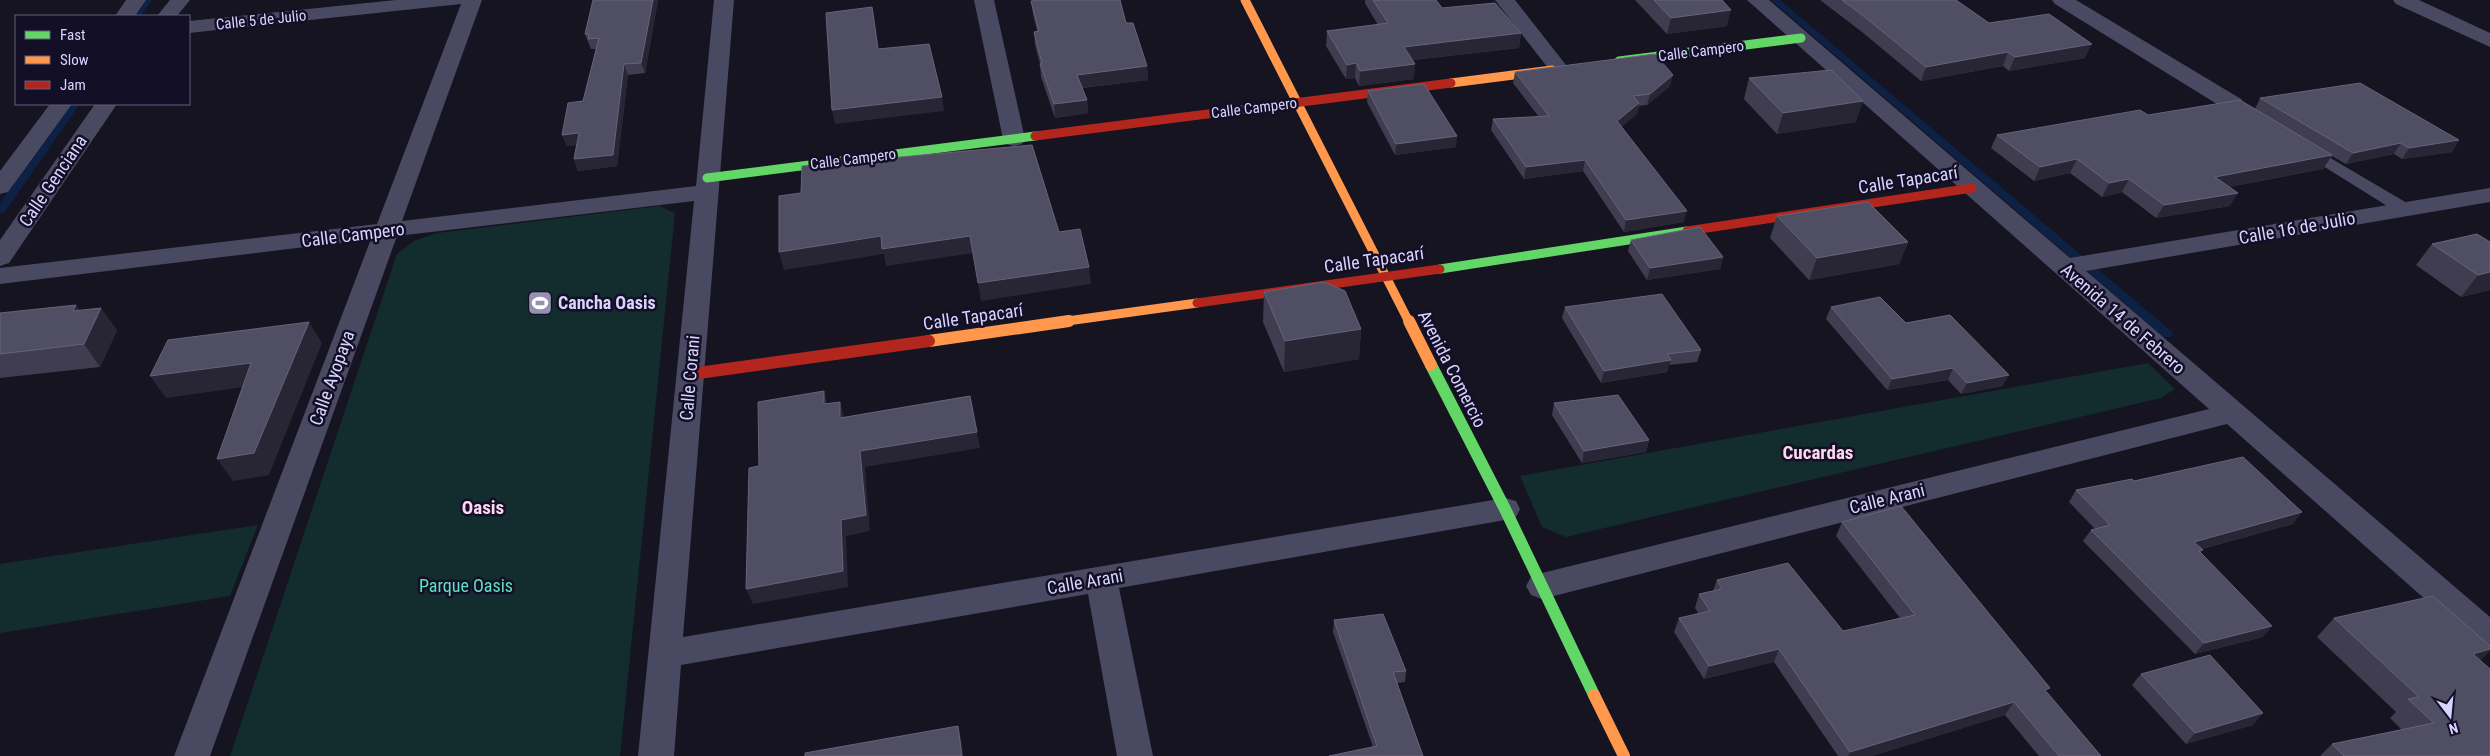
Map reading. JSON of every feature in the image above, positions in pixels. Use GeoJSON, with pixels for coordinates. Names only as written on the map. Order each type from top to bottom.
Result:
{"type":"FeatureCollection","features":[{"type":"Feature","properties":{"kind":"street"},"geometry":{"type":"LineString","coordinates":[[126,15],[136,0]]}},
{"type":"Feature","properties":{"kind":"street"},"geometry":{"type":"LineString","coordinates":[[168,15],[180,0]]}},
{"type":"Feature","properties":{"kind":"street","name":"Calle 5 de Julio"},"geometry":{"type":"LineString","coordinates":[[190,27],[454,0]]}},
{"type":"Feature","properties":{"kind":"street","name":"Calle Ayopaya"},"geometry":{"type":"LineString","coordinates":[[192,756],[472,0]]}},
{"type":"Feature","properties":{"kind":"street","name":"Calle Corani"},"geometry":{"type":"LineString","coordinates":[[656,756],[724,0]]}},
{"type":"Feature","properties":{"kind":"street"},"geometry":{"type":"LineString","coordinates":[[984,0],[1014,138]]}},
{"type":"Feature","properties":{"kind":"street","name":"Avenida Comercio"},"geometry":{"type":"LineString","coordinates":[[1245,0],[1505,509],[1624,756]]}},
{"type":"Feature","properties":{"kind":"street"},"geometry":{"type":"LineString","coordinates":[[1505,0],[1564,68]]}},
{"type":"Feature","properties":{"kind":"street","name":"Avenida 14 de Febrero"},"geometry":{"type":"LineString","coordinates":[[1757,0],[1972,188],[2068,266],[2232,413],[2490,636]]}},
{"type":"Feature","properties":{"kind":"street"},"geometry":{"type":"LineString","coordinates":[[2062,0],[2241,109]]}},
{"type":"Feature","properties":{"kind":"street"},"geometry":{"type":"LineString","coordinates":[[2403,0],[2490,41]]}},
{"type":"Feature","properties":{"kind":"street","name":"Calle Campero"},"geometry":{"type":"LineString","coordinates":[[1607,63],[1802,38]]}},
{"type":"Feature","properties":{"kind":"street","name":"Calle Campero"},"geometry":{"type":"LineString","coordinates":[[0,276],[387,231],[1014,138],[1564,68]]}},
{"type":"Feature","properties":{"kind":"street"},"geometry":{"type":"LineString","coordinates":[[0,187],[60,105]]}},
{"type":"Feature","properties":{"kind":"street","name":"Calle Genciana"},"geometry":{"type":"LineString","coordinates":[[0,258],[105,105]]}},
{"type":"Feature","properties":{"kind":"street","name":"Calle Tapacarí"},"geometry":{"type":"LineString","coordinates":[[690,374],[1385,277],[1972,188]]}},
{"type":"Feature","properties":{"kind":"street","name":"Calle 16 de Julio"},"geometry":{"type":"LineString","coordinates":[[2068,266],[2490,195]]}},
{"type":"Feature","properties":{"kind":"street","name":"Calle Arani"},"geometry":{"type":"LineString","coordinates":[[1542,586],[2232,413]]}},
{"type":"Feature","properties":{"kind":"street","name":"Calle Arani"},"geometry":{"type":"LineString","coordinates":[[665,654],[1505,509]]}},
{"type":"Feature","properties":{"kind":"street"},"geometry":{"type":"LineString","coordinates":[[1101,579],[1135,756]]}},
{"type":"Feature","properties":{"kind":"lane"},"geometry":{"type":"LineString","coordinates":[[2290,140],[2406,210]]}},
{"type":"Feature","properties":{"kind":"green space","name":"Parque Oasis"},"geometry":{"type":"Polygon","coordinates":[[[660,206],[675,213],[620,756],[230,756],[397,254],[414,241],[437,233],[660,206]]]}},
{"type":"Feature","properties":{"kind":"green space"},"geometry":{"type":"Polygon","coordinates":[[[2148,363],[2175,389],[2161,398],[1566,537],[1542,527],[1520,476],[2148,363]]]}},
{"type":"Feature","properties":{"kind":"green space"},"geometry":{"type":"Polygon","coordinates":[[[258,525],[230,596],[0,633],[0,564],[258,525]]]}},
{"type":"Feature","properties":{"kind":"building"},"geometry":{"type":"Polygon","coordinates":[[[593,0],[653,0],[641,63],[624,64],[613,155],[574,159],[579,133],[562,135],[568,103],[583,101],[599,38],[588,39],[589,34],[585,34],[593,0]]]}},
{"type":"Feature","properties":{"kind":"building"},"geometry":{"type":"Polygon","coordinates":[[[1120,0],[1126,23],[1133,23],[1147,66],[1077,75],[1087,100],[1054,104],[1040,64],[1042,63],[1034,32],[1039,31],[1031,1],[1120,0]]]}},
{"type":"Feature","properties":{"kind":"building"},"geometry":{"type":"Polygon","coordinates":[[[1373,0],[1436,0],[1442,8],[1495,3],[1521,33],[1404,47],[1415,64],[1360,71],[1356,63],[1347,65],[1327,31],[1388,23],[1373,0]]]}},
{"type":"Feature","properties":{"kind":"building"},"geometry":{"type":"Polygon","coordinates":[[[1654,0],[1722,0],[1731,10],[1671,18],[1654,0]]]}},
{"type":"Feature","properties":{"kind":"building"},"geometry":{"type":"Polygon","coordinates":[[[1842,0],[1956,0],[1989,23],[2049,14],[2092,44],[2015,57],[2008,52],[1926,67],[1842,0]]]}},
{"type":"Feature","properties":{"kind":"building"},"geometry":{"type":"Polygon","coordinates":[[[872,7],[878,49],[929,44],[942,97],[832,110],[826,13],[872,7]]]}},
{"type":"Feature","properties":{"kind":"building"},"geometry":{"type":"Polygon","coordinates":[[[1655,54],[1673,75],[1650,94],[1633,96],[1639,103],[1617,121],[1687,211],[1626,220],[1585,160],[1526,167],[1493,119],[1549,116],[1515,72],[1655,54]]]}},
{"type":"Feature","properties":{"kind":"building"},"geometry":{"type":"Polygon","coordinates":[[[1831,70],[1863,101],[1783,113],[1749,78],[1831,70]]]}},
{"type":"Feature","properties":{"kind":"building"},"geometry":{"type":"Polygon","coordinates":[[[2360,83],[2459,140],[2409,148],[2401,143],[2353,153],[2260,98],[2360,83]]]}},
{"type":"Feature","properties":{"kind":"building"},"geometry":{"type":"Polygon","coordinates":[[[1424,84],[1457,136],[1396,144],[1368,91],[1424,84]]]}},
{"type":"Feature","properties":{"kind":"building"},"geometry":{"type":"Polygon","coordinates":[[[2240,100],[2332,155],[2215,177],[2238,193],[2164,205],[2129,179],[2109,183],[2077,159],[2040,167],[1997,135],[2140,110],[2148,115],[2240,100]]]}},
{"type":"Feature","properties":{"kind":"building"},"geometry":{"type":"Polygon","coordinates":[[[1032,145],[1059,232],[1080,229],[1089,267],[978,283],[970,236],[882,249],[881,236],[779,252],[779,196],[801,193],[802,166],[1032,145]]]}},
{"type":"Feature","properties":{"kind":"building"},"geometry":{"type":"Polygon","coordinates":[[[1868,202],[1908,242],[1817,258],[1777,216],[1868,202]]]}},
{"type":"Feature","properties":{"kind":"building"},"geometry":{"type":"Polygon","coordinates":[[[1700,227],[1723,257],[1650,268],[1631,240],[1700,227]]]}},
{"type":"Feature","properties":{"kind":"building"},"geometry":{"type":"Polygon","coordinates":[[[2477,234],[2490,242],[2490,272],[2478,275],[2432,244],[2477,234]]]}},
{"type":"Feature","properties":{"kind":"building"},"geometry":{"type":"Polygon","coordinates":[[[1324,282],[1345,291],[1361,329],[1285,341],[1264,292],[1324,282]]]}},
{"type":"Feature","properties":{"kind":"building"},"geometry":{"type":"Polygon","coordinates":[[[1662,294],[1701,350],[1667,354],[1671,360],[1604,371],[1565,307],[1662,294]]]}},
{"type":"Feature","properties":{"kind":"building"},"geometry":{"type":"Polygon","coordinates":[[[1880,297],[1906,323],[1950,315],[2009,375],[1967,383],[1953,368],[1892,379],[1831,307],[1880,297]]]}},
{"type":"Feature","properties":{"kind":"building"},"geometry":{"type":"Polygon","coordinates":[[[76,305],[73,311],[101,308],[84,344],[0,354],[0,313],[76,305]]]}},
{"type":"Feature","properties":{"kind":"building"},"geometry":{"type":"Polygon","coordinates":[[[309,322],[254,453],[217,459],[251,363],[150,376],[168,340],[309,322]]]}},
{"type":"Feature","properties":{"kind":"building"},"geometry":{"type":"Polygon","coordinates":[[[824,391],[824,404],[840,402],[840,418],[970,396],[977,432],[860,451],[866,515],[841,520],[843,571],[746,589],[749,468],[759,466],[758,402],[824,391]]]}},
{"type":"Feature","properties":{"kind":"building"},"geometry":{"type":"Polygon","coordinates":[[[1618,395],[1649,440],[1584,451],[1554,403],[1618,395]]]}},
{"type":"Feature","properties":{"kind":"building"},"geometry":{"type":"Polygon","coordinates":[[[2243,457],[2302,512],[2194,542],[2203,550],[2199,551],[2272,626],[2204,643],[2091,530],[2110,525],[2076,490],[2132,479],[2134,481],[2243,457]]]}},
{"type":"Feature","properties":{"kind":"building"},"geometry":{"type":"Polygon","coordinates":[[[1901,506],[2050,688],[2045,690],[2101,756],[2059,756],[2014,702],[1850,752],[1779,649],[1709,666],[1679,618],[1710,611],[1699,594],[1722,589],[1717,580],[1788,563],[1843,631],[1915,615],[1842,522],[1901,506]]]}},
{"type":"Feature","properties":{"kind":"building"},"geometry":{"type":"Polygon","coordinates":[[[2433,596],[2490,646],[2490,649],[2473,654],[2490,669],[2490,756],[2344,756],[2332,744],[2434,723],[2408,699],[2419,697],[2334,618],[2433,596]]]}},
{"type":"Feature","properties":{"kind":"building"},"geometry":{"type":"Polygon","coordinates":[[[1383,614],[1406,671],[1393,672],[1423,756],[1329,756],[1377,746],[1334,620],[1383,614]]]}},
{"type":"Feature","properties":{"kind":"building"},"geometry":{"type":"Polygon","coordinates":[[[2210,655],[2263,713],[2195,733],[2141,674],[2210,655]]]}},
{"type":"Feature","properties":{"kind":"building"},"geometry":{"type":"Polygon","coordinates":[[[958,726],[962,756],[805,756],[805,753],[958,726]]]}},
{"type":"Feature","properties":{"kind":"waterway"},"geometry":{"type":"LineString","coordinates":[[138,15],[148,0]]}},
{"type":"Feature","properties":{"kind":"waterway"},"geometry":{"type":"LineString","coordinates":[[1775,0],[2167,334]]}},
{"type":"Feature","properties":{"kind":"waterway"},"geometry":{"type":"LineString","coordinates":[[0,211],[74,105]]}},
{"type":"Feature","properties":{"kind":"traffic: fast"},"geometry":{"type":"LineString","coordinates":[[1619,61],[1801,38]]}},
{"type":"Feature","properties":{"kind":"traffic: fast"},"geometry":{"type":"LineString","coordinates":[[707,178],[1035,136]]}},
{"type":"Feature","properties":{"kind":"traffic: fast"},"geometry":{"type":"LineString","coordinates":[[1440,269],[1687,231]]}},
{"type":"Feature","properties":{"kind":"traffic: fast"},"geometry":{"type":"LineString","coordinates":[[1431,365],[1505,509],[1594,695]]}},
{"type":"Feature","properties":{"kind":"traffic: slow"},"geometry":{"type":"LineString","coordinates":[[1245,0],[1431,365]]}},
{"type":"Feature","properties":{"kind":"traffic: slow"},"geometry":{"type":"LineString","coordinates":[[1451,83],[1552,70]]}},
{"type":"Feature","properties":{"kind":"traffic: slow"},"geometry":{"type":"LineString","coordinates":[[929,341],[1197,303]]}},
{"type":"Feature","properties":{"kind":"traffic: slow"},"geometry":{"type":"LineString","coordinates":[[1594,695],[1624,756]]}},
{"type":"Feature","properties":{"kind":"traffic: jam"},"geometry":{"type":"LineString","coordinates":[[1035,136],[1451,83]]}},
{"type":"Feature","properties":{"kind":"traffic: jam"},"geometry":{"type":"LineString","coordinates":[[1687,231],[1972,188]]}},
{"type":"Feature","properties":{"kind":"traffic: jam"},"geometry":{"type":"LineString","coordinates":[[1197,303],[1440,269]]}},
{"type":"Feature","properties":{"kind":"traffic: jam"},"geometry":{"type":"LineString","coordinates":[[691,374],[929,341]]}},
{"type":"Feature","properties":{"kind":"place","name":"Cancha Oasis"},"geometry":{"type":"Point","coordinates":[540,303]}},
{"type":"Feature","properties":{"kind":"district","name":"Cucardas"},"geometry":{"type":"Point","coordinates":[1818,452]}},
{"type":"Feature","properties":{"kind":"district","name":"Oasis"},"geometry":{"type":"Point","coordinates":[483,507]}}]}
